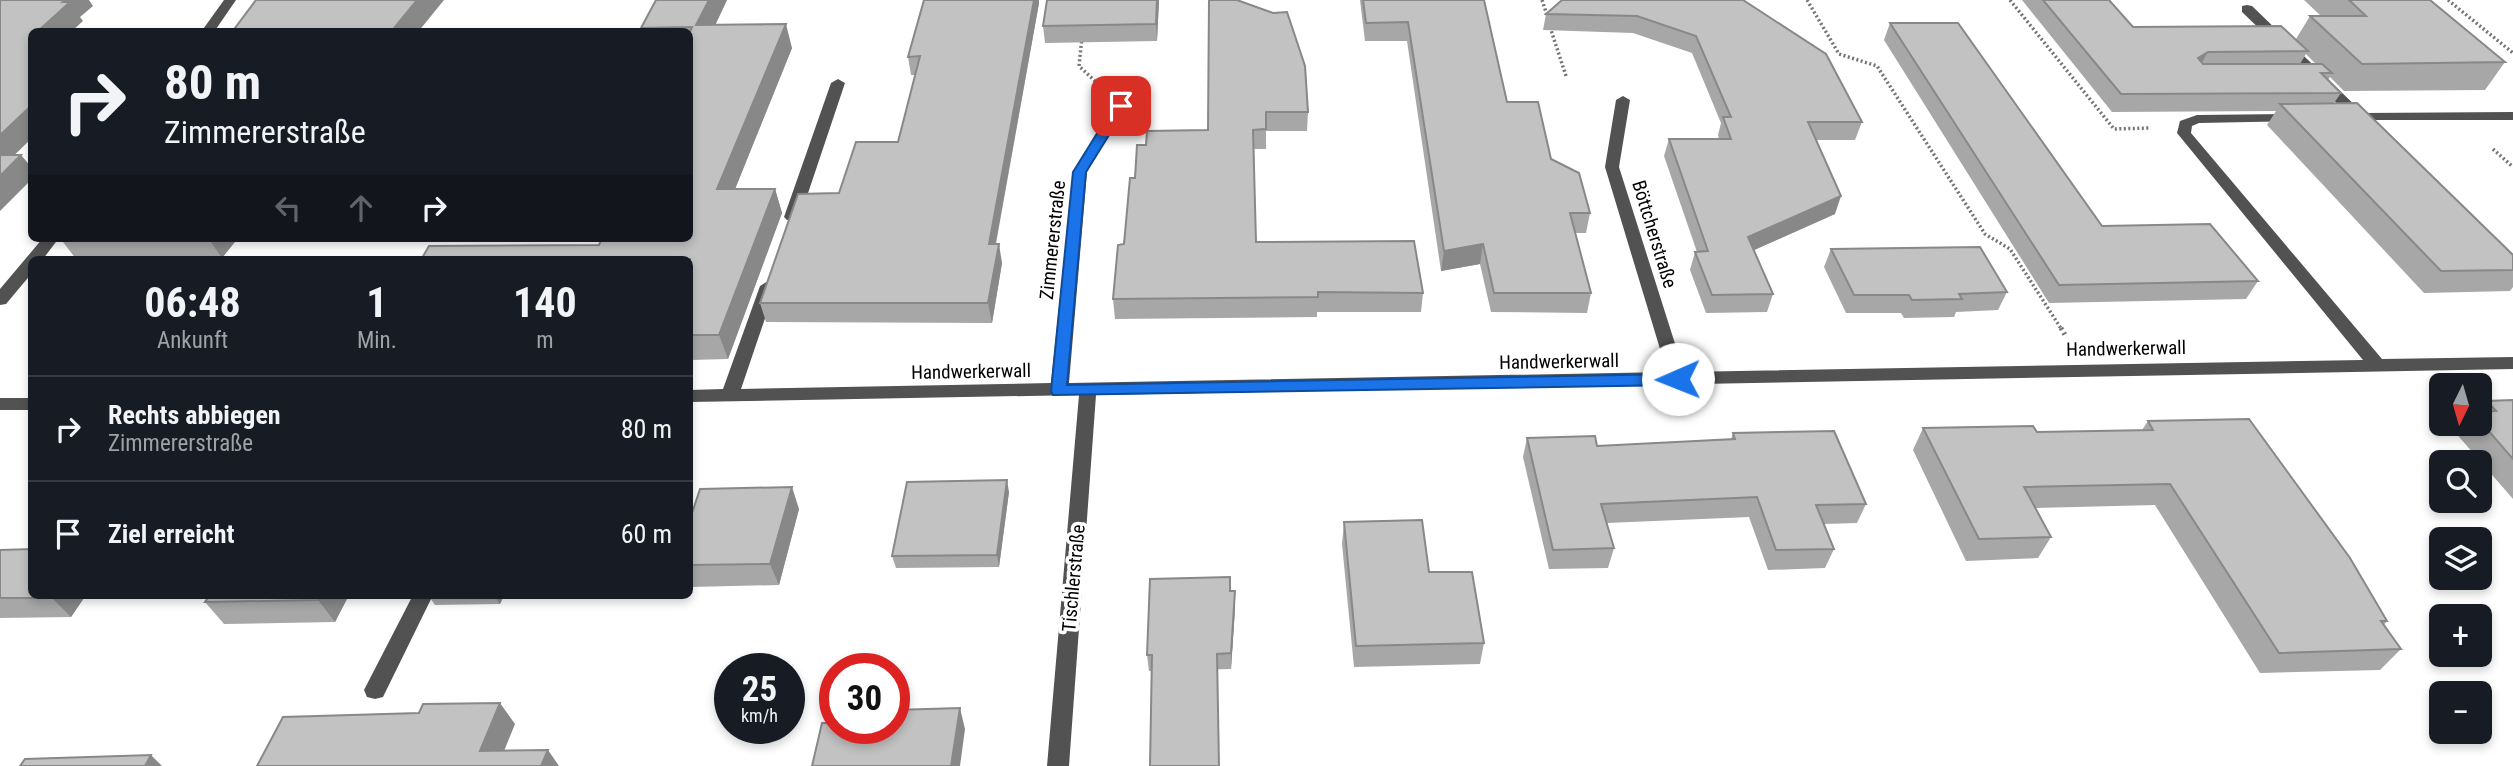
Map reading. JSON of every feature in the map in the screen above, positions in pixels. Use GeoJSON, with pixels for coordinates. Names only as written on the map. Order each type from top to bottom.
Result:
{"type":"FeatureCollection","features":[{"type":"Feature","properties":{"kind":"street"},"geometry":{"type":"LineString","coordinates":[[210,28],[230,0]]}},
{"type":"Feature","properties":{"kind":"street"},"geometry":{"type":"LineString","coordinates":[[2247,9],[2360,117]]}},
{"type":"Feature","properties":{"kind":"street"},"geometry":{"type":"LineString","coordinates":[[2290,75],[2316,75]]}},
{"type":"Feature","properties":{"kind":"street"},"geometry":{"type":"LineString","coordinates":[[785,237],[838,83]]}},
{"type":"Feature","properties":{"kind":"street","name":"Böttcherstraße"},"geometry":{"type":"LineString","coordinates":[[1623,100],[1612,167],[1678,379]]}},
{"type":"Feature","properties":{"kind":"street","name":"Zimmererstraße"},"geometry":{"type":"LineString","coordinates":[[1059,391],[1080,172],[1121,106]]}},
{"type":"Feature","properties":{"kind":"street"},"geometry":{"type":"LineString","coordinates":[[2376,365],[2184,133],[2185,124],[2197,119],[2513,116]]}},
{"type":"Feature","properties":{"kind":"street"},"geometry":{"type":"LineString","coordinates":[[36,256],[48,242]]}},
{"type":"Feature","properties":{"kind":"street"},"geometry":{"type":"LineString","coordinates":[[0,300],[28,266]]}},
{"type":"Feature","properties":{"kind":"street"},"geometry":{"type":"LineString","coordinates":[[730,395],[771,277]]}},
{"type":"Feature","properties":{"kind":"street","name":"Handwerkerwall"},"geometry":{"type":"LineString","coordinates":[[693,396],[2513,363]]}},
{"type":"Feature","properties":{"kind":"street","name":"Tischlerstraße"},"geometry":{"type":"LineString","coordinates":[[1058,766],[1088,390]]}},
{"type":"Feature","properties":{"kind":"street"},"geometry":{"type":"LineString","coordinates":[[0,404],[28,404]]}},
{"type":"Feature","properties":{"kind":"street"},"geometry":{"type":"LineString","coordinates":[[375,690],[421,599]]}},
{"type":"Feature","properties":{"kind":"path"},"geometry":{"type":"LineString","coordinates":[[1542,0],[1566,76]]}},
{"type":"Feature","properties":{"kind":"path"},"geometry":{"type":"LineString","coordinates":[[1807,0],[1839,54],[1877,66],[1984,234],[2010,249],[2087,369]]}},
{"type":"Feature","properties":{"kind":"path"},"geometry":{"type":"LineString","coordinates":[[2010,0],[2114,129],[2159,128],[2184,133]]}},
{"type":"Feature","properties":{"kind":"path"},"geometry":{"type":"LineString","coordinates":[[2448,0],[2513,53]]}},
{"type":"Feature","properties":{"kind":"path"},"geometry":{"type":"LineString","coordinates":[[1083,26],[1079,66],[1121,106]]}},
{"type":"Feature","properties":{"kind":"building"},"geometry":{"type":"Polygon","coordinates":[[[0,0],[70,2],[41,28],[28,28],[28,109],[0,135],[0,0]]]}},
{"type":"Feature","properties":{"kind":"building"},"geometry":{"type":"Polygon","coordinates":[[[256,0],[417,0],[394,28],[235,28],[256,0]]]}},
{"type":"Feature","properties":{"kind":"building"},"geometry":{"type":"Polygon","coordinates":[[[656,0],[709,0],[696,25],[786,24],[717,189],[775,189],[719,335],[693,335],[693,256],[423,256],[429,246],[693,242],[693,28],[641,28],[656,0]]]}},
{"type":"Feature","properties":{"kind":"building"},"geometry":{"type":"Polygon","coordinates":[[[924,0],[1034,0],[989,244],[999,244],[988,303],[760,303],[798,194],[839,193],[856,142],[898,142],[920,56],[908,57],[924,0]]]}},
{"type":"Feature","properties":{"kind":"building"},"geometry":{"type":"Polygon","coordinates":[[[1047,0],[1157,0],[1156,24],[1043,26],[1047,0]]]}},
{"type":"Feature","properties":{"kind":"building"},"geometry":{"type":"Polygon","coordinates":[[[1209,0],[1237,0],[1273,13],[1287,12],[1305,66],[1308,112],[1266,112],[1266,129],[1253,130],[1256,242],[1414,241],[1423,293],[1318,292],[1318,297],[1113,299],[1118,245],[1124,244],[1130,178],[1135,178],[1137,145],[1146,145],[1147,131],[1208,130],[1209,0]]]}},
{"type":"Feature","properties":{"kind":"building"},"geometry":{"type":"Polygon","coordinates":[[[1363,0],[1484,0],[1507,102],[1538,102],[1551,159],[1579,173],[1590,213],[1570,213],[1591,293],[1494,293],[1483,244],[1444,251],[1408,22],[1366,23],[1363,0]]]}},
{"type":"Feature","properties":{"kind":"building"},"geometry":{"type":"Polygon","coordinates":[[[1562,0],[1743,0],[1826,54],[1862,122],[1808,122],[1841,196],[1748,237],[1773,294],[1712,295],[1695,252],[1708,251],[1669,139],[1731,139],[1723,117],[1731,117],[1696,36],[1637,16],[1546,14],[1562,0]]]}},
{"type":"Feature","properties":{"kind":"building"},"geometry":{"type":"Polygon","coordinates":[[[2043,0],[2109,0],[2133,27],[2281,26],[2308,51],[2208,52],[2198,58],[2203,64],[2322,64],[2332,73],[2321,73],[2341,93],[2121,94],[2043,0]]]}},
{"type":"Feature","properties":{"kind":"building"},"geometry":{"type":"Polygon","coordinates":[[[2349,0],[2430,0],[2505,62],[2362,64],[2310,16],[2366,16],[2349,0]]]}},
{"type":"Feature","properties":{"kind":"building"},"geometry":{"type":"Polygon","coordinates":[[[1890,23],[1958,23],[2102,226],[2210,224],[2258,281],[2059,285],[1890,23]]]}},
{"type":"Feature","properties":{"kind":"building"},"geometry":{"type":"Polygon","coordinates":[[[2357,103],[2513,255],[2513,270],[2441,271],[2280,104],[2357,103]]]}},
{"type":"Feature","properties":{"kind":"building"},"geometry":{"type":"Polygon","coordinates":[[[0,155],[21,155],[0,176],[0,155]]]}},
{"type":"Feature","properties":{"kind":"building"},"geometry":{"type":"Polygon","coordinates":[[[1980,247],[2007,292],[1959,294],[1962,299],[1912,300],[1909,295],[1854,295],[1831,249],[1980,247]]]}},
{"type":"Feature","properties":{"kind":"building"},"geometry":{"type":"Polygon","coordinates":[[[2513,400],[2513,459],[2492,435],[2492,411],[2496,411],[2492,401],[2513,400]]]}},
{"type":"Feature","properties":{"kind":"building"},"geometry":{"type":"Polygon","coordinates":[[[2249,419],[2350,558],[2387,621],[2381,621],[2401,649],[2279,653],[2170,484],[2024,487],[2051,537],[1979,539],[1923,428],[2033,426],[2037,432],[2153,430],[2148,421],[2249,419]]]}},
{"type":"Feature","properties":{"kind":"building"},"geometry":{"type":"Polygon","coordinates":[[[1834,431],[1866,504],[1816,505],[1834,549],[1776,550],[1757,497],[1601,504],[1614,548],[1553,550],[1527,438],[1595,436],[1597,446],[1735,439],[1733,433],[1834,431]]]}},
{"type":"Feature","properties":{"kind":"building"},"geometry":{"type":"Polygon","coordinates":[[[1007,480],[997,555],[892,556],[907,482],[1007,480]]]}},
{"type":"Feature","properties":{"kind":"building"},"geometry":{"type":"Polygon","coordinates":[[[792,487],[770,564],[693,565],[693,510],[700,489],[792,487]]]}},
{"type":"Feature","properties":{"kind":"building"},"geometry":{"type":"Polygon","coordinates":[[[1422,520],[1429,572],[1472,572],[1484,643],[1356,646],[1344,522],[1422,520]]]}},
{"type":"Feature","properties":{"kind":"building"},"geometry":{"type":"Polygon","coordinates":[[[28,549],[28,598],[0,598],[0,550],[28,549]]]}},
{"type":"Feature","properties":{"kind":"building"},"geometry":{"type":"Polygon","coordinates":[[[1230,577],[1230,591],[1235,591],[1231,653],[1217,654],[1219,766],[1150,766],[1152,655],[1147,655],[1150,579],[1230,577]]]}},
{"type":"Feature","properties":{"kind":"building"},"geometry":{"type":"Polygon","coordinates":[[[207,599],[319,599],[318,600],[205,602],[207,599]]]}},
{"type":"Feature","properties":{"kind":"building"},"geometry":{"type":"Polygon","coordinates":[[[500,703],[480,751],[548,750],[541,766],[257,766],[283,717],[419,713],[423,704],[500,703]]]}},
{"type":"Feature","properties":{"kind":"building"},"geometry":{"type":"Polygon","coordinates":[[[960,708],[951,766],[812,766],[819,736],[819,744],[910,744],[910,710],[960,708]]]}},
{"type":"Feature","properties":{"kind":"building"},"geometry":{"type":"Polygon","coordinates":[[[151,755],[145,766],[20,766],[25,759],[151,755]]]}},
{"type":"Feature","properties":{"kind":"route"},"geometry":{"type":"LineString","coordinates":[[1121,106],[1080,172],[1059,391],[1678,379]]}}]}
